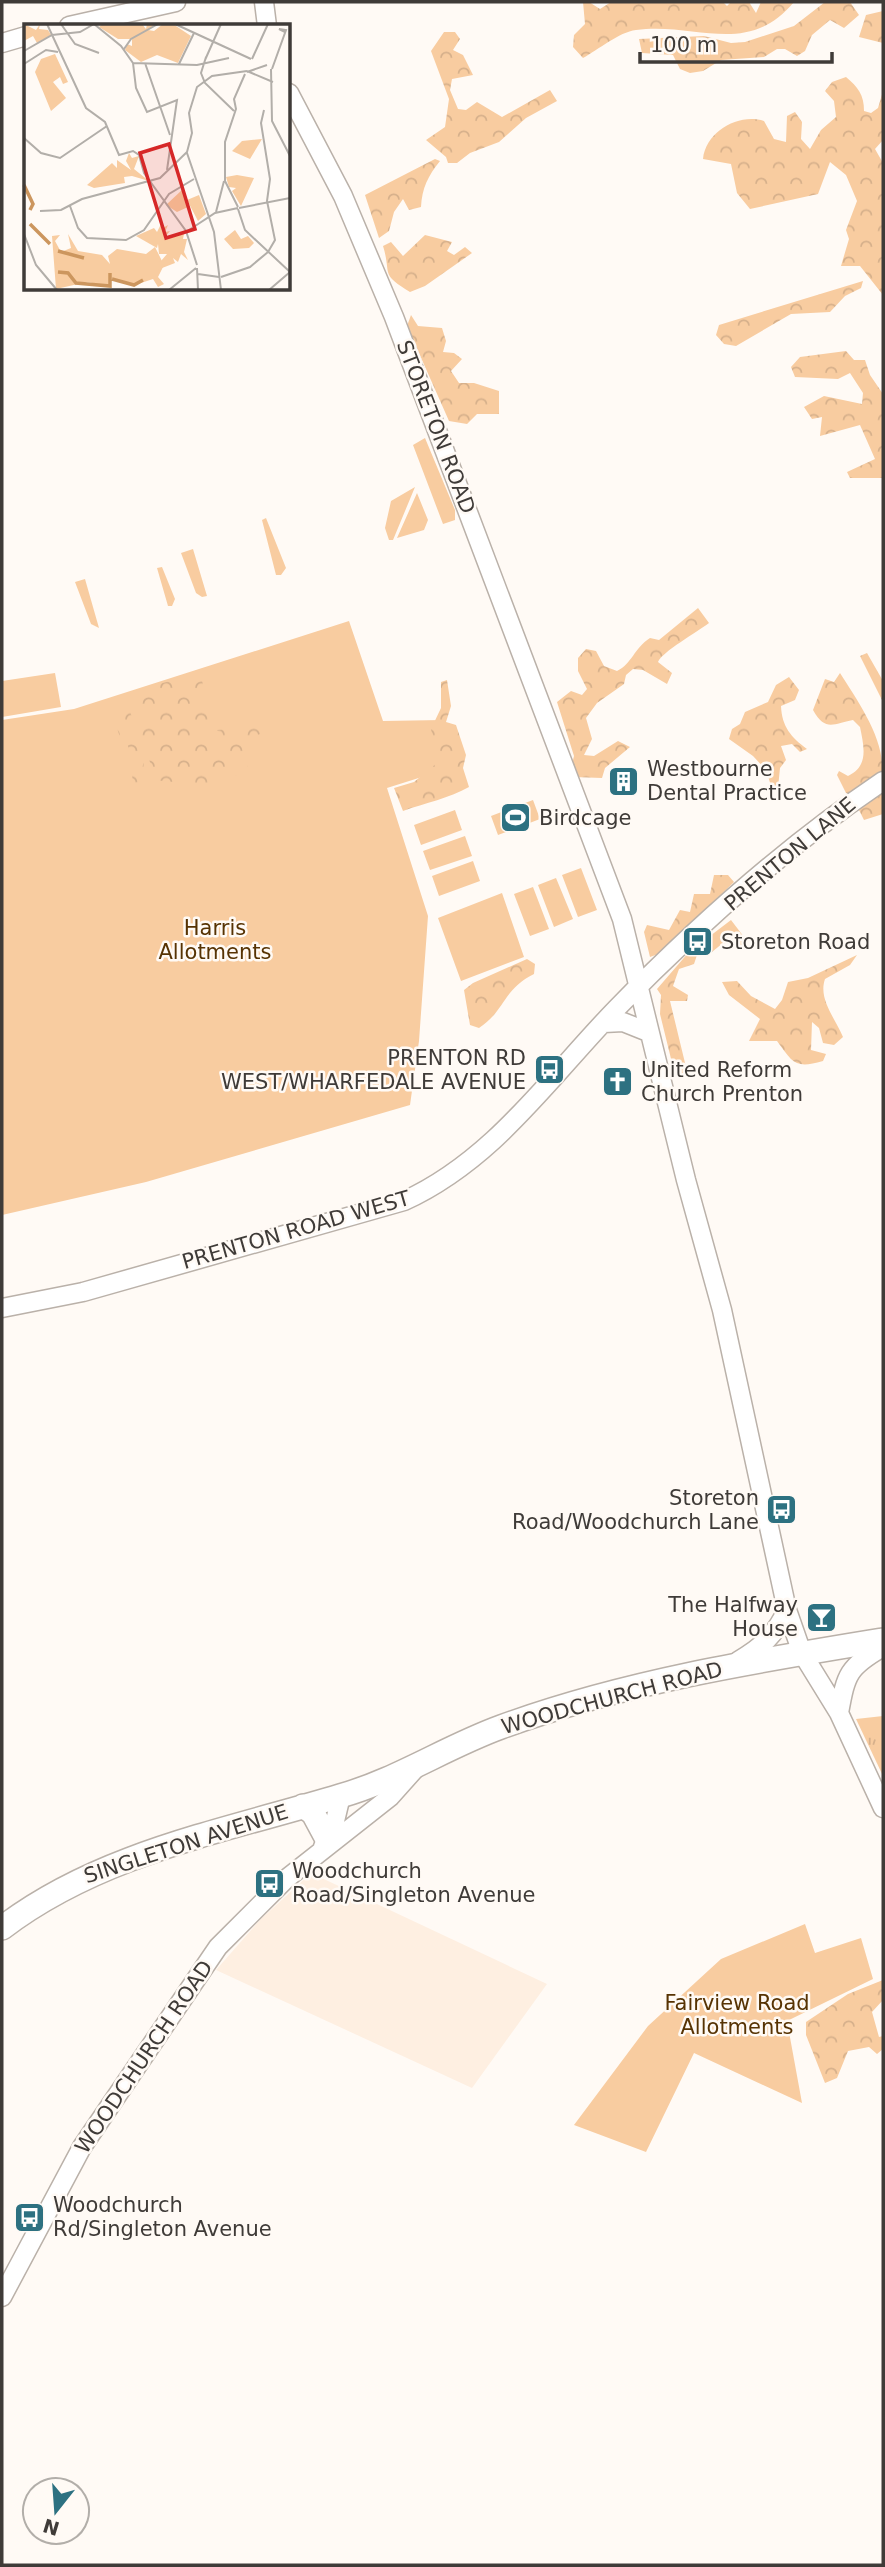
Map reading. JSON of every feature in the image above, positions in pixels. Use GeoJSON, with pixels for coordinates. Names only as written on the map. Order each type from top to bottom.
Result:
{"type":"FeatureCollection","features":[{"type":"Feature","properties":{"kind":"highway","name":"WOODCHURCH ROAD"},"geometry":{"type":"LineString","coordinates":[[346,1794],[415,1769],[464,1743],[520,1720],[732,1664],[883,1640]]}},
{"type":"Feature","properties":{"kind":"highway","name":"SINGLETON AVENUE"},"geometry":{"type":"LineString","coordinates":[[2,1928],[32,1905],[77,1880],[140,1856],[346,1794]]}},
{"type":"Feature","properties":{"kind":"highway"},"geometry":{"type":"LineString","coordinates":[[303,1806],[313,1813],[325,1843]]}},
{"type":"Feature","properties":{"kind":"main road"},"geometry":{"type":"LineString","coordinates":[[78,24],[176,2]]}},
{"type":"Feature","properties":{"kind":"main road"},"geometry":{"type":"LineString","coordinates":[[264,2],[267,24]]}},
{"type":"Feature","properties":{"kind":"main road"},"geometry":{"type":"LineString","coordinates":[[2,43],[24,37]]}},
{"type":"Feature","properties":{"kind":"main road","name":"STORETON ROAD"},"geometry":{"type":"LineString","coordinates":[[290,95],[343,196],[394,317],[622,919],[648,1032],[722,1310],[787,1610],[803,1653],[839,1713],[883,1808]]}},
{"type":"Feature","properties":{"kind":"main road","name":"PRENTON LANE"},"geometry":{"type":"LineString","coordinates":[[639,988],[737,896],[849,804],[883,780]]}},
{"type":"Feature","properties":{"kind":"main road","name":"PRENTON ROAD WEST"},"geometry":{"type":"LineString","coordinates":[[2,1308],[117,1283],[404,1201],[434,1187],[486,1148],[639,988]]}},
{"type":"Feature","properties":{"kind":"main road"},"geometry":{"type":"LineString","coordinates":[[604,1023],[623,1023],[648,1032]]}},
{"type":"Feature","properties":{"kind":"main road"},"geometry":{"type":"LineString","coordinates":[[732,1664],[763,1646],[779,1627],[787,1610]]}},
{"type":"Feature","properties":{"kind":"main road"},"geometry":{"type":"LineString","coordinates":[[839,1713],[845,1678],[856,1663],[883,1647]]}},
{"type":"Feature","properties":{"kind":"main road","name":"WOODCHURCH ROAD"},"geometry":{"type":"LineString","coordinates":[[2,2297],[82,2147],[203,1968],[233,1931],[325,1843],[394,1794],[415,1769]]}},
{"type":"Feature","properties":{"kind":"main road"},"geometry":{"type":"LineString","coordinates":[[346,1794],[355,1824]]}},
{"type":"Feature","properties":{"kind":"main road","name":"WOODCHURCH ROAD"},"geometry":{"type":"LineString","coordinates":[[325,1843],[346,1794]]}},
{"type":"Feature","properties":{"kind":"shaded area"},"geometry":{"type":"Polygon","coordinates":[[[311,1873],[547,1984],[472,2088],[216,1970],[260,1920],[311,1873]]]}},
{"type":"Feature","properties":{"kind":"green space"},"geometry":{"type":"Polygon","coordinates":[[[583,2],[589,2],[600,9],[611,2],[723,2],[727,6],[731,2],[749,2],[756,13],[761,2],[794,2],[776,19],[758,29],[720,34],[658,29],[629,31],[583,58],[573,47],[574,35],[585,24],[583,2]]]}},
{"type":"Feature","properties":{"kind":"green space"},"geometry":{"type":"Polygon","coordinates":[[[825,2],[850,2],[859,15],[844,28],[830,20],[812,35],[805,51],[797,56],[785,49],[777,49],[764,57],[721,60],[703,71],[690,73],[680,69],[673,55],[642,53],[639,39],[704,36],[731,43],[745,42],[794,26],[825,2]]]}},
{"type":"Feature","properties":{"kind":"green space"},"geometry":{"type":"Polygon","coordinates":[[[883,11],[883,43],[859,37],[866,15],[883,11]]]}},
{"type":"Feature","properties":{"kind":"green space"},"geometry":{"type":"Polygon","coordinates":[[[444,32],[455,32],[460,39],[453,50],[463,55],[473,75],[452,79],[450,90],[458,109],[466,110],[477,102],[502,117],[550,90],[557,101],[526,118],[499,142],[470,153],[457,163],[448,163],[446,157],[426,140],[445,127],[449,99],[431,51],[444,32]]]}},
{"type":"Feature","properties":{"kind":"green space"},"geometry":{"type":"Polygon","coordinates":[[[846,77],[860,92],[864,111],[871,113],[878,108],[883,91],[883,140],[875,149],[883,163],[883,295],[860,266],[841,266],[849,239],[846,230],[857,201],[846,175],[830,162],[818,194],[750,209],[737,193],[731,164],[703,159],[705,149],[717,133],[735,122],[744,120],[764,121],[774,139],[786,142],[787,116],[795,112],[802,122],[801,139],[810,149],[821,130],[836,117],[834,101],[825,91],[832,82],[846,77]]]}},
{"type":"Feature","properties":{"kind":"green space"},"geometry":{"type":"Polygon","coordinates":[[[435,159],[440,161],[426,182],[421,207],[409,210],[403,199],[394,212],[389,231],[379,238],[365,195],[435,159]]]}},
{"type":"Feature","properties":{"kind":"green space"},"geometry":{"type":"Polygon","coordinates":[[[425,235],[452,242],[447,251],[454,255],[465,247],[472,253],[425,286],[410,292],[390,277],[383,246],[391,242],[403,256],[425,235]]]}},
{"type":"Feature","properties":{"kind":"green space"},"geometry":{"type":"Polygon","coordinates":[[[863,281],[861,288],[845,296],[830,312],[791,314],[736,346],[724,344],[716,335],[719,325],[863,281]]]}},
{"type":"Feature","properties":{"kind":"green space"},"geometry":{"type":"Polygon","coordinates":[[[411,315],[418,326],[442,328],[446,341],[443,352],[454,353],[462,359],[451,371],[459,383],[474,383],[499,391],[499,414],[477,414],[467,424],[449,421],[407,326],[411,315]]]}},
{"type":"Feature","properties":{"kind":"green space"},"geometry":{"type":"Polygon","coordinates":[[[846,351],[854,360],[865,360],[870,375],[883,394],[882,478],[850,478],[847,472],[875,459],[860,425],[820,436],[822,417],[812,419],[804,407],[824,396],[862,404],[863,393],[850,373],[838,379],[795,377],[791,367],[800,357],[846,351]]]}},
{"type":"Feature","properties":{"kind":"green space"},"geometry":{"type":"Polygon","coordinates":[[[425,438],[455,510],[455,520],[443,524],[413,445],[425,438]]]}},
{"type":"Feature","properties":{"kind":"green space"},"geometry":{"type":"Polygon","coordinates":[[[415,487],[393,540],[389,540],[385,528],[391,501],[415,487]]]}},
{"type":"Feature","properties":{"kind":"green space"},"geometry":{"type":"Polygon","coordinates":[[[417,493],[428,520],[424,530],[397,538],[417,493]]]}},
{"type":"Feature","properties":{"kind":"green space"},"geometry":{"type":"Polygon","coordinates":[[[266,518],[286,568],[281,575],[276,575],[262,520],[266,518]]]}},
{"type":"Feature","properties":{"kind":"green space"},"geometry":{"type":"Polygon","coordinates":[[[193,549],[207,596],[202,597],[196,593],[181,553],[193,549]]]}},
{"type":"Feature","properties":{"kind":"green space"},"geometry":{"type":"Polygon","coordinates":[[[162,567],[175,599],[172,606],[168,606],[157,568],[162,567]]]}},
{"type":"Feature","properties":{"kind":"green space"},"geometry":{"type":"Polygon","coordinates":[[[85,579],[99,628],[91,624],[75,582],[85,579]]]}},
{"type":"Feature","properties":{"kind":"green space"},"geometry":{"type":"Polygon","coordinates":[[[698,608],[709,623],[673,647],[658,662],[672,673],[667,684],[643,670],[633,669],[626,675],[624,684],[597,703],[586,718],[592,739],[584,755],[594,756],[618,741],[630,747],[605,768],[602,778],[574,777],[574,756],[557,702],[571,691],[582,695],[587,689],[578,671],[578,658],[586,649],[596,651],[604,666],[617,671],[650,638],[659,640],[698,608]]]}},
{"type":"Feature","properties":{"kind":"green space","name":"Harris Allotments"},"geometry":{"type":"Polygon","coordinates":[[[349,621],[383,721],[442,720],[444,770],[387,788],[428,916],[419,1041],[410,1105],[146,1182],[2,1215],[2,720],[74,709],[349,621]]]}},
{"type":"Feature","properties":{"kind":"green space"},"geometry":{"type":"Polygon","coordinates":[[[867,653],[883,681],[883,702],[860,656],[867,653]]]}},
{"type":"Feature","properties":{"kind":"green space"},"geometry":{"type":"Polygon","coordinates":[[[55,673],[61,707],[2,717],[2,681],[55,673]]]}},
{"type":"Feature","properties":{"kind":"green space"},"geometry":{"type":"Polygon","coordinates":[[[201,673],[211,737],[219,743],[225,754],[228,749],[224,737],[217,730],[270,725],[267,732],[254,736],[251,748],[244,749],[249,774],[227,776],[220,787],[154,780],[141,732],[138,703],[152,689],[151,686],[201,673]]]}},
{"type":"Feature","properties":{"kind":"green space"},"geometry":{"type":"Polygon","coordinates":[[[840,673],[875,733],[882,759],[882,772],[853,794],[846,793],[837,775],[839,771],[848,776],[855,772],[862,761],[860,727],[853,720],[826,724],[813,710],[825,679],[834,682],[840,673]]]}},
{"type":"Feature","properties":{"kind":"green space"},"geometry":{"type":"Polygon","coordinates":[[[789,677],[799,690],[795,700],[781,706],[783,720],[792,736],[807,749],[800,752],[792,744],[781,746],[786,760],[780,768],[778,788],[772,789],[766,770],[753,756],[729,739],[732,729],[740,724],[745,712],[768,702],[776,685],[789,677]]]}},
{"type":"Feature","properties":{"kind":"green space"},"geometry":{"type":"Polygon","coordinates":[[[447,680],[451,706],[446,722],[456,725],[466,755],[463,768],[469,787],[403,811],[394,788],[414,782],[437,763],[431,729],[441,708],[441,682],[447,680]]]}},
{"type":"Feature","properties":{"kind":"green space"},"geometry":{"type":"Polygon","coordinates":[[[122,701],[128,706],[140,743],[143,763],[141,782],[133,783],[128,745],[121,740],[113,716],[122,701]]]}},
{"type":"Feature","properties":{"kind":"green space"},"geometry":{"type":"Polygon","coordinates":[[[883,786],[883,814],[864,820],[856,804],[883,786]]]}},
{"type":"Feature","properties":{"kind":"green space","name":"Birdcage"},"geometry":{"type":"Polygon","coordinates":[[[533,800],[540,819],[498,835],[491,816],[533,800]]]}},
{"type":"Feature","properties":{"kind":"green space"},"geometry":{"type":"Polygon","coordinates":[[[455,810],[462,830],[421,845],[414,825],[455,810]]]}},
{"type":"Feature","properties":{"kind":"green space"},"geometry":{"type":"Polygon","coordinates":[[[465,836],[472,856],[430,870],[423,851],[465,836]]]}},
{"type":"Feature","properties":{"kind":"green space"},"geometry":{"type":"Polygon","coordinates":[[[473,861],[480,881],[439,896],[432,876],[473,861]]]}},
{"type":"Feature","properties":{"kind":"green space"},"geometry":{"type":"Polygon","coordinates":[[[581,868],[597,910],[578,917],[562,875],[581,868]]]}},
{"type":"Feature","properties":{"kind":"green space"},"geometry":{"type":"Polygon","coordinates":[[[714,875],[728,875],[734,882],[661,953],[650,957],[644,932],[647,925],[669,930],[680,910],[690,912],[694,894],[710,894],[714,875]]]}},
{"type":"Feature","properties":{"kind":"green space"},"geometry":{"type":"Polygon","coordinates":[[[556,878],[573,919],[554,927],[538,885],[556,878]]]}},
{"type":"Feature","properties":{"kind":"green space"},"geometry":{"type":"Polygon","coordinates":[[[533,887],[549,929],[530,936],[514,894],[533,887]]]}},
{"type":"Feature","properties":{"kind":"green space"},"geometry":{"type":"Polygon","coordinates":[[[502,893],[524,957],[461,981],[438,918],[502,893]]]}},
{"type":"Feature","properties":{"kind":"green space"},"geometry":{"type":"Polygon","coordinates":[[[731,920],[744,937],[742,946],[723,943],[707,956],[697,955],[694,964],[679,969],[673,986],[688,995],[687,1001],[670,1001],[686,1067],[684,1079],[675,1075],[660,1014],[661,995],[657,989],[689,952],[731,920]]]}},
{"type":"Feature","properties":{"kind":"green space"},"geometry":{"type":"Polygon","coordinates":[[[857,955],[850,965],[825,979],[823,986],[828,1008],[843,1037],[834,1045],[823,1043],[819,1028],[812,1022],[811,1050],[826,1054],[823,1061],[800,1064],[791,1059],[777,1041],[749,1041],[760,1019],[729,995],[722,982],[737,981],[751,996],[775,1009],[782,1000],[788,982],[808,978],[857,955]]]}},
{"type":"Feature","properties":{"kind":"green space"},"geometry":{"type":"Polygon","coordinates":[[[527,959],[535,964],[534,974],[510,993],[488,1021],[479,1028],[470,1025],[464,990],[473,983],[527,959]]]}},
{"type":"Feature","properties":{"kind":"green space"},"geometry":{"type":"Polygon","coordinates":[[[883,1716],[883,1776],[856,1719],[883,1716]]]}},
{"type":"Feature","properties":{"kind":"green space","name":"Fairview Road Allotments"},"geometry":{"type":"Polygon","coordinates":[[[805,1924],[815,1953],[861,1938],[873,1979],[787,2021],[802,2103],[694,2053],[646,2152],[574,2125],[648,2026],[721,1959],[805,1924]]]}},
{"type":"Feature","properties":{"kind":"green space"},"geometry":{"type":"Polygon","coordinates":[[[883,1980],[883,2000],[872,2012],[879,2037],[883,2036],[883,2049],[877,2054],[869,2047],[848,2051],[837,2078],[825,2083],[806,2035],[806,2022],[848,1994],[883,1980]]]}},
{"type":"Feature","properties":{"kind":"place","name":"Westbourne Dental Practice"},"geometry":{"type":"Point","coordinates":[624,781]}},
{"type":"Feature","properties":{"kind":"place","name":"Birdcage"},"geometry":{"type":"Point","coordinates":[516,818]}},
{"type":"Feature","properties":{"kind":"place","name":"Storeton Road"},"geometry":{"type":"Point","coordinates":[698,942]}},
{"type":"Feature","properties":{"kind":"place","name":"PRENTON RD WEST/WHARFEDALE AVENUE"},"geometry":{"type":"Point","coordinates":[549,1070]}},
{"type":"Feature","properties":{"kind":"place","name":"United Reform Church Prenton"},"geometry":{"type":"Point","coordinates":[618,1082]}},
{"type":"Feature","properties":{"kind":"place","name":"Storeton Road/Woodchurch Lane"},"geometry":{"type":"Point","coordinates":[782,1510]}},
{"type":"Feature","properties":{"kind":"place","name":"The Halfway House"},"geometry":{"type":"Point","coordinates":[821,1617]}},
{"type":"Feature","properties":{"kind":"place","name":"Woodchurch Road/Singleton Avenue"},"geometry":{"type":"Point","coordinates":[269,1883]}},
{"type":"Feature","properties":{"kind":"place","name":"Woodchurch Rd/Singleton Avenue"},"geometry":{"type":"Point","coordinates":[30,2217]}}]}
